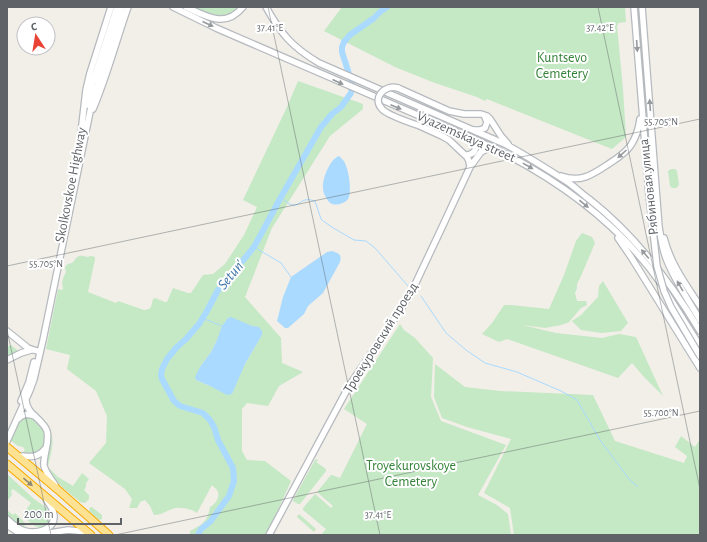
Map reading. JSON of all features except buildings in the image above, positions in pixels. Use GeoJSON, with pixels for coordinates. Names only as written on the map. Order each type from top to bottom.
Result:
{"type":"FeatureCollection","features":[{"type":"Feature","properties":{"kind":"highway"},"geometry":{"type":"LineString","coordinates":[[7,447],[109,535]]}},
{"type":"Feature","properties":{"kind":"highway"},"geometry":{"type":"LineString","coordinates":[[10,466],[91,535]]}},
{"type":"Feature","properties":{"kind":"main road","name":"Skolkovskoe Highway"},"geometry":{"type":"LineString","coordinates":[[7,440],[34,379],[36,351],[83,125],[86,90],[111,7]]}},
{"type":"Feature","properties":{"kind":"main road"},"geometry":{"type":"LineString","coordinates":[[85,134],[117,7]]}},
{"type":"Feature","properties":{"kind":"main road"},"geometry":{"type":"LineString","coordinates":[[83,125],[92,85],[122,7]]}},
{"type":"Feature","properties":{"kind":"main road"},"geometry":{"type":"LineString","coordinates":[[85,134],[128,7]]}},
{"type":"Feature","properties":{"kind":"main road","name":"Vyazemskaya street"},"geometry":{"type":"LineString","coordinates":[[173,7],[216,28],[360,92],[496,149],[553,181],[571,194],[625,240],[658,280],[700,346]]}},
{"type":"Feature","properties":{"kind":"main road"},"geometry":{"type":"LineString","coordinates":[[186,7],[213,19],[218,19],[229,18],[243,7]]}},
{"type":"Feature","properties":{"kind":"main road","name":"Vyazemskaya street"},"geometry":{"type":"LineString","coordinates":[[266,7],[280,31],[291,44],[305,55],[319,63],[513,149],[534,160],[570,184],[601,209],[632,239],[667,280],[700,332]]}},
{"type":"Feature","properties":{"kind":"main road","name":"Рябиновая улица"},"geometry":{"type":"LineString","coordinates":[[634,7],[649,194],[657,266],[664,291],[671,307],[700,356]]}},
{"type":"Feature","properties":{"kind":"main road","name":"Рябиновая улица"},"geometry":{"type":"LineString","coordinates":[[642,7],[659,227],[662,245],[666,258],[677,280],[700,320]]}},
{"type":"Feature","properties":{"kind":"main road"},"geometry":{"type":"LineString","coordinates":[[470,167],[469,161],[464,154],[449,140],[386,112],[381,107],[379,101],[381,92],[389,87],[398,88],[449,111],[487,116],[501,136],[513,149]]}},
{"type":"Feature","properties":{"kind":"main road"},"geometry":{"type":"LineString","coordinates":[[553,173],[574,179],[582,178],[597,172],[620,157],[632,144],[637,133],[642,106]]}},
{"type":"Feature","properties":{"kind":"main road"},"geometry":{"type":"LineString","coordinates":[[472,130],[480,130],[485,128],[487,122],[484,115]]}},
{"type":"Feature","properties":{"kind":"main road","name":"Skolkovskoe Highway"},"geometry":{"type":"LineString","coordinates":[[7,432],[29,382],[85,134]]}},
{"type":"Feature","properties":{"kind":"main road"},"geometry":{"type":"LineString","coordinates":[[469,138],[474,142],[477,152]]}},
{"type":"Feature","properties":{"kind":"main road"},"geometry":{"type":"LineString","coordinates":[[464,154],[487,149],[496,149]]}},
{"type":"Feature","properties":{"kind":"main road","name":"Троекуровский проезд"},"geometry":{"type":"LineString","coordinates":[[269,535],[349,386],[396,317],[410,293],[477,152]]}},
{"type":"Feature","properties":{"kind":"main road"},"geometry":{"type":"LineString","coordinates":[[464,154],[467,164],[467,173]]}},
{"type":"Feature","properties":{"kind":"main road"},"geometry":{"type":"LineString","coordinates":[[658,215],[669,253],[681,276],[700,306]]}},
{"type":"Feature","properties":{"kind":"main road"},"geometry":{"type":"LineString","coordinates":[[611,228],[631,257],[700,368]]}},
{"type":"Feature","properties":{"kind":"main road"},"geometry":{"type":"LineString","coordinates":[[7,331],[24,346],[36,351]]}},
{"type":"Feature","properties":{"kind":"main road"},"geometry":{"type":"LineString","coordinates":[[7,360],[21,353],[36,351]]}},
{"type":"Feature","properties":{"kind":"main road"},"geometry":{"type":"LineString","coordinates":[[26,399],[27,406],[45,428],[48,437],[44,465],[47,474],[57,489]]}},
{"type":"Feature","properties":{"kind":"main road"},"geometry":{"type":"LineString","coordinates":[[15,423],[23,415],[29,414],[35,416]]}},
{"type":"Feature","properties":{"kind":"main road"},"geometry":{"type":"LineString","coordinates":[[19,456],[35,457],[42,453],[47,447]]}},
{"type":"Feature","properties":{"kind":"main road"},"geometry":{"type":"LineString","coordinates":[[7,519],[27,532],[40,531],[50,526],[54,520],[54,513],[44,495]]}},
{"type":"Feature","properties":{"kind":"main road"},"geometry":{"type":"LineString","coordinates":[[7,525],[22,535]]}},
{"type":"Feature","properties":{"kind":"main road"},"geometry":{"type":"LineString","coordinates":[[38,535],[68,530],[78,531],[87,535]]}},
{"type":"Feature","properties":{"kind":"green space"},"geometry":{"type":"Polygon","coordinates":[[[192,7],[240,7],[228,15],[216,16],[192,7]]]}},
{"type":"Feature","properties":{"kind":"green space","name":"Kuntsevo Cemetery"},"geometry":{"type":"Polygon","coordinates":[[[342,7],[625,7],[626,22],[618,23],[617,26],[626,137],[612,149],[487,99],[485,101],[395,67],[324,31],[342,7]]]}},
{"type":"Feature","properties":{"kind":"green space"},"geometry":{"type":"Polygon","coordinates":[[[298,81],[363,104],[363,109],[330,136],[272,228],[245,297],[281,338],[282,363],[303,372],[279,386],[268,406],[247,403],[242,409],[242,451],[247,460],[265,461],[291,481],[269,530],[265,535],[190,535],[190,531],[198,527],[206,519],[210,507],[217,500],[217,489],[212,485],[197,513],[190,509],[175,508],[154,515],[150,506],[145,500],[140,502],[137,508],[129,508],[132,499],[125,489],[89,463],[106,443],[107,416],[96,391],[67,369],[70,355],[46,349],[58,289],[63,289],[62,282],[66,272],[65,267],[68,264],[72,263],[78,256],[91,256],[95,257],[95,259],[88,292],[116,303],[118,301],[144,310],[151,307],[153,299],[155,298],[167,302],[173,288],[191,293],[203,275],[213,274],[225,264],[244,235],[257,207],[243,200],[298,81]],[[252,326],[217,340],[211,352],[200,367],[196,380],[210,386],[245,364],[262,335],[259,328],[252,326]]]}},
{"type":"Feature","properties":{"kind":"green space"},"geometry":{"type":"Polygon","coordinates":[[[675,169],[677,171],[679,185],[676,188],[672,188],[670,186],[668,171],[675,169]]]}},
{"type":"Feature","properties":{"kind":"green space"},"geometry":{"type":"Polygon","coordinates":[[[582,233],[592,237],[595,243],[577,284],[575,293],[577,301],[586,301],[587,305],[581,308],[569,322],[561,325],[545,328],[522,325],[556,333],[602,338],[619,334],[636,337],[663,396],[632,363],[618,378],[507,339],[499,342],[482,334],[492,323],[504,305],[549,309],[564,275],[576,241],[582,233]]]}},
{"type":"Feature","properties":{"kind":"green space"},"geometry":{"type":"Polygon","coordinates":[[[603,281],[628,323],[621,331],[601,333],[581,330],[572,321],[581,315],[598,297],[599,286],[603,281]]]}},
{"type":"Feature","properties":{"kind":"green space","name":"Troyekurovskoye Cemetery"},"geometry":{"type":"Polygon","coordinates":[[[400,324],[404,330],[415,338],[433,358],[431,397],[441,421],[506,445],[478,495],[497,505],[508,514],[511,535],[321,535],[326,529],[303,510],[315,494],[331,508],[333,506],[317,492],[331,475],[340,478],[367,424],[344,409],[400,324]]]}},
{"type":"Feature","properties":{"kind":"green space"},"geometry":{"type":"Polygon","coordinates":[[[11,345],[17,350],[17,352],[7,359],[7,347],[11,345]]]}},
{"type":"Feature","properties":{"kind":"green space"},"geometry":{"type":"Polygon","coordinates":[[[435,364],[465,387],[500,391],[593,395],[615,441],[684,463],[687,456],[675,447],[681,436],[695,447],[700,439],[700,535],[514,535],[510,508],[484,493],[511,439],[467,427],[442,418],[434,397],[435,364]]]}},
{"type":"Feature","properties":{"kind":"green space"},"geometry":{"type":"Polygon","coordinates":[[[37,415],[49,427],[51,433],[52,445],[48,467],[58,477],[73,486],[82,473],[89,479],[84,490],[89,495],[89,499],[85,503],[80,502],[68,492],[54,480],[48,472],[46,464],[49,439],[37,415]]]}},
{"type":"Feature","properties":{"kind":"green space"},"geometry":{"type":"Polygon","coordinates":[[[23,417],[31,417],[42,427],[45,434],[46,444],[42,452],[27,455],[23,452],[25,450],[23,447],[18,446],[10,440],[18,422],[23,417]]]}},
{"type":"Feature","properties":{"kind":"green space"},"geometry":{"type":"Polygon","coordinates":[[[316,459],[318,460],[316,462],[326,469],[326,471],[300,504],[298,504],[293,500],[316,459]]]}},
{"type":"Feature","properties":{"kind":"green space"},"geometry":{"type":"Polygon","coordinates":[[[7,474],[34,499],[47,508],[50,516],[49,521],[42,528],[34,525],[25,517],[23,514],[31,503],[13,489],[11,491],[12,495],[7,501],[7,474]]]}},
{"type":"Feature","properties":{"kind":"green space"},"geometry":{"type":"Polygon","coordinates":[[[90,507],[102,515],[102,519],[99,520],[89,511],[90,507]]]}},
{"type":"Feature","properties":{"kind":"green space"},"geometry":{"type":"Polygon","coordinates":[[[7,510],[13,515],[15,513],[25,523],[24,527],[22,528],[7,517],[7,510]]]}},
{"type":"Feature","properties":{"kind":"green space"},"geometry":{"type":"Polygon","coordinates":[[[299,514],[316,529],[314,532],[297,517],[299,514]]]}},
{"type":"Feature","properties":{"kind":"water"},"geometry":{"type":"Polygon","coordinates":[[[339,156],[344,161],[347,169],[350,183],[350,193],[346,201],[340,204],[331,204],[324,192],[323,184],[325,175],[330,165],[339,156]]]}},
{"type":"Feature","properties":{"kind":"water"},"geometry":{"type":"Polygon","coordinates":[[[332,251],[339,255],[341,260],[323,293],[308,306],[304,314],[288,328],[285,328],[277,321],[283,297],[291,277],[327,252],[332,251]]]}},
{"type":"Feature","properties":{"kind":"water"},"geometry":{"type":"Polygon","coordinates":[[[231,317],[252,326],[259,327],[262,331],[262,335],[245,364],[232,394],[227,395],[196,380],[195,377],[211,352],[222,326],[228,318],[231,317]]]}},
{"type":"Feature","properties":{"kind":"waterway","name":"Setun'"},"geometry":{"type":"LineString","coordinates":[[198,535],[201,529],[210,522],[229,496],[234,481],[233,468],[218,440],[210,420],[203,413],[180,406],[174,401],[162,379],[162,369],[167,359],[199,324],[218,290],[254,247],[321,127],[332,114],[341,107],[351,93],[352,84],[342,52],[344,42],[350,35],[387,7]]}},
{"type":"Feature","properties":{"kind":"waterway"},"geometry":{"type":"LineString","coordinates":[[281,197],[292,205],[298,204],[304,200],[315,201],[323,221],[354,240],[366,241],[375,248],[408,286]]}},
{"type":"Feature","properties":{"kind":"waterway"},"geometry":{"type":"LineString","coordinates":[[254,247],[281,263],[291,277]]}},
{"type":"Feature","properties":{"kind":"waterway"},"geometry":{"type":"LineString","coordinates":[[421,296],[446,333],[466,350],[485,363],[517,372],[561,391],[577,400],[600,440],[629,479],[638,487]]}},
{"type":"Feature","properties":{"kind":"waterway"},"geometry":{"type":"LineString","coordinates":[[202,318],[222,326]]}}]}
